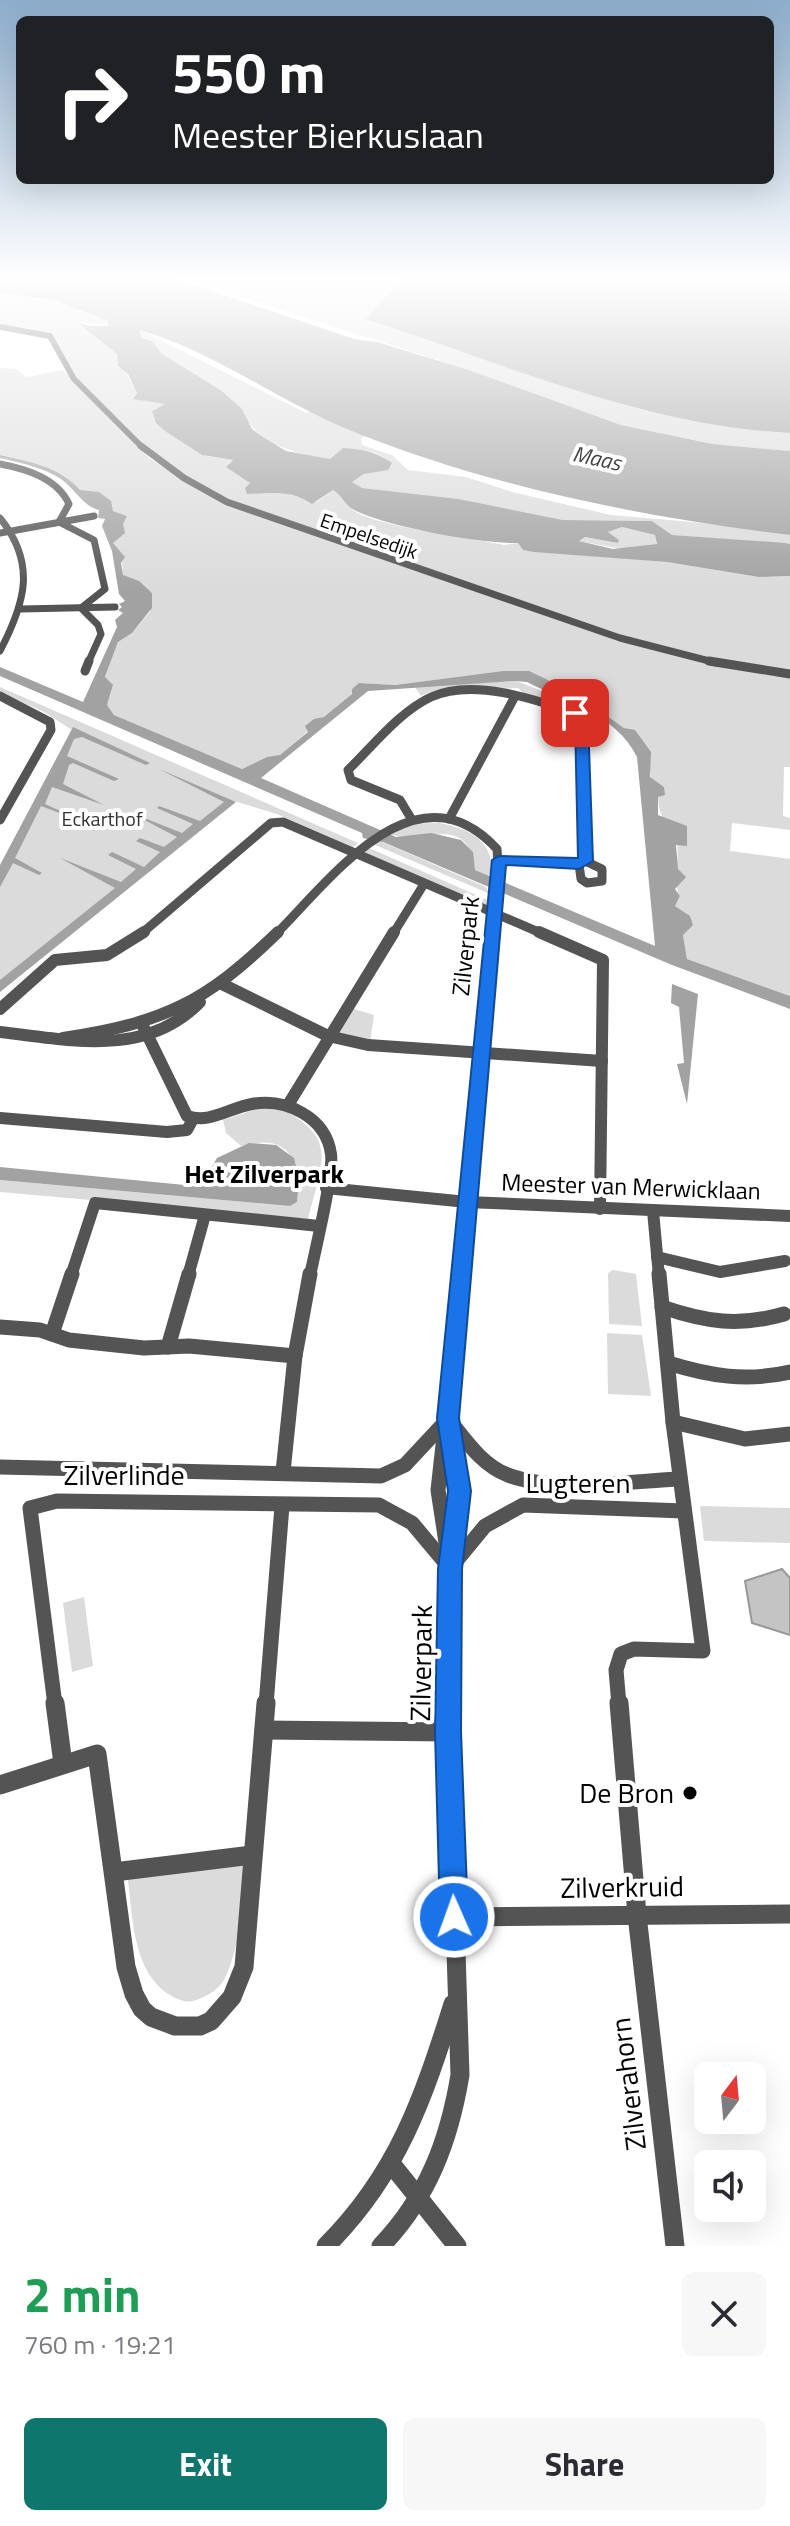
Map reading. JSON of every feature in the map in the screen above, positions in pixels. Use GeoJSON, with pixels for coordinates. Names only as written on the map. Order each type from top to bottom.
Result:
{"type":"FeatureCollection","features":[{"type":"Feature","properties":{"kind":"street","name":"Empelsedijk"},"geometry":{"type":"LineString","coordinates":[[75,381],[151,457],[184,480],[227,502],[620,638],[724,665],[790,674]]}},
{"type":"Feature","properties":{"kind":"street"},"geometry":{"type":"LineString","coordinates":[[0,464],[33,474],[61,491],[69,504],[59,522]]}},
{"type":"Feature","properties":{"kind":"street"},"geometry":{"type":"LineString","coordinates":[[0,533],[94,516]]}},
{"type":"Feature","properties":{"kind":"street"},"geometry":{"type":"LineString","coordinates":[[0,518],[11,531],[25,565],[21,609],[0,651]]}},
{"type":"Feature","properties":{"kind":"street"},"geometry":{"type":"LineString","coordinates":[[59,522],[90,536],[98,554],[105,589],[81,608]]}},
{"type":"Feature","properties":{"kind":"street"},"geometry":{"type":"LineString","coordinates":[[21,609],[115,607]]}},
{"type":"Feature","properties":{"kind":"street"},"geometry":{"type":"LineString","coordinates":[[81,608],[98,625],[101,634],[85,671]]}},
{"type":"Feature","properties":{"kind":"street"},"geometry":{"type":"LineString","coordinates":[[0,1032],[104,1043],[183,1018],[369,842],[384,830],[412,820],[449,819],[488,837],[499,860],[582,862],[582,719],[552,705],[514,698],[469,693],[432,697],[348,770],[351,780],[400,800],[412,820]]}},
{"type":"Feature","properties":{"kind":"street"},"geometry":{"type":"LineString","coordinates":[[0,696],[40,714],[50,722],[51,730],[0,820]]}},
{"type":"Feature","properties":{"kind":"street"},"geometry":{"type":"LineString","coordinates":[[449,819],[514,698]]}},
{"type":"Feature","properties":{"kind":"street"},"geometry":{"type":"LineString","coordinates":[[0,1009],[55,960],[107,955],[131,943],[271,823],[283,822],[603,960],[600,1209]]}},
{"type":"Feature","properties":{"kind":"street","name":"Zilverpark"},"geometry":{"type":"LineString","coordinates":[[381,2246],[420,2201],[442,2156],[454,2115],[460,2075],[448,1732],[450,1569],[438,1490],[448,1418],[499,860]]}},
{"type":"Feature","properties":{"kind":"street"},"geometry":{"type":"LineString","coordinates":[[288,1105],[424,884]]}},
{"type":"Feature","properties":{"kind":"street"},"geometry":{"type":"LineString","coordinates":[[220,983],[328,1036],[368,1045],[376,1043],[602,1061]]}},
{"type":"Feature","properties":{"kind":"street"},"geometry":{"type":"LineString","coordinates":[[144,1030],[182,1111],[193,1119],[204,1120],[238,1106],[258,1102],[288,1105],[313,1118],[329,1141],[332,1156],[295,1356],[283,1472]]}},
{"type":"Feature","properties":{"kind":"street"},"geometry":{"type":"LineString","coordinates":[[0,1118],[167,1132],[187,1130],[193,1119]]}},
{"type":"Feature","properties":{"kind":"street","name":"Meester van Merwicklaan"},"geometry":{"type":"LineString","coordinates":[[326,1188],[467,1202],[790,1216]]}},
{"type":"Feature","properties":{"kind":"street"},"geometry":{"type":"LineString","coordinates":[[52,1334],[95,1203],[319,1226]]}},
{"type":"Feature","properties":{"kind":"street"},"geometry":{"type":"LineString","coordinates":[[653,1211],[684,1511]]}},
{"type":"Feature","properties":{"kind":"street"},"geometry":{"type":"LineString","coordinates":[[168,1347],[205,1215]]}},
{"type":"Feature","properties":{"kind":"street"},"geometry":{"type":"LineString","coordinates":[[657,1257],[706,1273],[737,1274],[785,1261]]}},
{"type":"Feature","properties":{"kind":"street"},"geometry":{"type":"LineString","coordinates":[[662,1307],[715,1325],[747,1326],[784,1314]]}},
{"type":"Feature","properties":{"kind":"street"},"geometry":{"type":"LineString","coordinates":[[0,1327],[52,1334],[69,1340],[295,1356]]}},
{"type":"Feature","properties":{"kind":"street"},"geometry":{"type":"LineString","coordinates":[[668,1363],[722,1380],[756,1381],[790,1372]]}},
{"type":"Feature","properties":{"kind":"street"},"geometry":{"type":"LineString","coordinates":[[0,1467],[381,1476],[405,1465],[448,1418]]}},
{"type":"Feature","properties":{"kind":"street","name":"Lugteren"},"geometry":{"type":"LineString","coordinates":[[448,1418],[486,1461],[509,1475],[552,1481],[680,1479]]}},
{"type":"Feature","properties":{"kind":"street"},"geometry":{"type":"LineString","coordinates":[[673,1422],[731,1440],[764,1441],[790,1434]]}},
{"type":"Feature","properties":{"kind":"street","name":"Zilverlinde"},"geometry":{"type":"LineString","coordinates":[[63,1764],[30,1508],[57,1501],[282,1506]]}},
{"type":"Feature","properties":{"kind":"street"},"geometry":{"type":"LineString","coordinates":[[0,1785],[97,1754],[126,1967],[135,1999],[154,2019],[182,2028],[200,2026],[225,2008],[244,1967],[282,1506],[352,1502],[379,1505],[412,1523],[450,1569]]}},
{"type":"Feature","properties":{"kind":"street","name":"Lugteren"},"geometry":{"type":"LineString","coordinates":[[450,1569],[485,1526],[523,1505],[684,1511]]}},
{"type":"Feature","properties":{"kind":"street","name":"Zilverahorn"},"geometry":{"type":"LineString","coordinates":[[675,2246],[637,1915],[616,1670],[621,1654],[634,1649],[703,1651],[684,1511]]}},
{"type":"Feature","properties":{"kind":"street"},"geometry":{"type":"LineString","coordinates":[[264,1730],[448,1732]]}},
{"type":"Feature","properties":{"kind":"street"},"geometry":{"type":"LineString","coordinates":[[114,1872],[252,1855]]}},
{"type":"Feature","properties":{"kind":"street","name":"Zilverkruid"},"geometry":{"type":"LineString","coordinates":[[454,1917],[790,1914]]}},
{"type":"Feature","properties":{"kind":"street","name":"Zilverpark"},"geometry":{"type":"LineString","coordinates":[[326,2246],[354,2220],[393,2166],[425,2098],[455,1997]]}},
{"type":"Feature","properties":{"kind":"street"},"geometry":{"type":"LineString","coordinates":[[393,2166],[457,2246]]}},
{"type":"Feature","properties":{"kind":"green space"},"geometry":{"type":"Polygon","coordinates":[[[0,381],[74,381],[149,458],[196,488],[624,642],[790,676],[790,767],[784,767],[783,816],[790,818],[790,830],[732,823],[730,851],[790,859],[790,996],[687,959],[683,935],[689,916],[675,906],[680,896],[677,884],[678,848],[659,806],[658,797],[664,795],[664,787],[651,780],[649,757],[635,731],[559,692],[548,680],[504,671],[395,685],[359,683],[334,711],[306,726],[308,731],[280,756],[267,757],[242,769],[114,715],[107,705],[113,686],[105,678],[118,642],[132,633],[150,612],[152,593],[123,575],[122,559],[113,543],[127,516],[113,511],[103,495],[80,490],[68,478],[50,468],[0,455],[0,381]]]}},
{"type":"Feature","properties":{"kind":"green space"},"geometry":{"type":"Polygon","coordinates":[[[79,381],[130,381],[137,393],[133,398],[163,403],[165,406],[155,409],[193,448],[206,456],[233,460],[228,464],[250,483],[247,494],[278,491],[317,502],[333,490],[350,508],[361,514],[422,531],[504,545],[518,543],[523,550],[667,562],[760,577],[790,576],[790,672],[738,666],[626,638],[226,500],[153,456],[79,381]]]}},
{"type":"Feature","properties":{"kind":"green space"},"geometry":{"type":"Polygon","coordinates":[[[205,381],[242,381],[306,413],[310,411],[367,436],[361,438],[362,445],[392,455],[408,470],[466,477],[512,492],[611,515],[716,524],[790,535],[790,544],[672,535],[652,521],[563,520],[459,499],[362,488],[351,482],[388,460],[375,453],[343,448],[330,459],[273,443],[253,428],[234,401],[205,381]]]}},
{"type":"Feature","properties":{"kind":"green space"},"geometry":{"type":"Polygon","coordinates":[[[499,381],[546,381],[682,419],[790,433],[790,451],[713,444],[621,425],[499,381]]]}},
{"type":"Feature","properties":{"kind":"green space"},"geometry":{"type":"Polygon","coordinates":[[[622,527],[655,535],[657,545],[621,549],[579,541],[585,537],[618,543],[619,540],[608,532],[622,527]]]}},
{"type":"Feature","properties":{"kind":"green space"},"geometry":{"type":"Polygon","coordinates":[[[516,681],[573,703],[604,723],[525,695],[518,688],[429,692],[421,696],[414,686],[516,681]]]}},
{"type":"Feature","properties":{"kind":"green space","name":"Eckarthof"},"geometry":{"type":"Polygon","coordinates":[[[0,687],[358,843],[353,847],[277,814],[234,801],[0,986],[0,870],[72,730],[44,712],[0,692],[0,687]]]}},
{"type":"Feature","properties":{"kind":"green space"},"geometry":{"type":"Polygon","coordinates":[[[430,823],[468,832],[485,846],[492,867],[490,894],[373,844],[390,834],[405,827],[430,823]],[[390,834],[382,842],[486,887],[488,891],[491,871],[488,876],[475,870],[463,841],[453,835],[442,834],[403,837],[390,834]]]}},
{"type":"Feature","properties":{"kind":"green space"},"geometry":{"type":"Polygon","coordinates":[[[369,848],[490,901],[489,907],[365,853],[369,848]]]}},
{"type":"Feature","properties":{"kind":"green space"},"geometry":{"type":"Polygon","coordinates":[[[351,1008],[374,1015],[370,1042],[335,1035],[351,1008]]]}},
{"type":"Feature","properties":{"kind":"green space"},"geometry":{"type":"Polygon","coordinates":[[[278,1107],[298,1118],[311,1130],[322,1153],[308,1219],[0,1192],[0,1180],[289,1206],[297,1202],[298,1187],[289,1153],[271,1143],[241,1146],[226,1133],[223,1120],[260,1108],[278,1107]]]}},
{"type":"Feature","properties":{"kind":"green space"},"geometry":{"type":"Polygon","coordinates":[[[613,1270],[636,1274],[642,1326],[609,1324],[608,1273],[613,1270]]]}},
{"type":"Feature","properties":{"kind":"green space"},"geometry":{"type":"Polygon","coordinates":[[[607,1333],[642,1335],[651,1396],[608,1394],[607,1333]]]}},
{"type":"Feature","properties":{"kind":"green space"},"geometry":{"type":"Polygon","coordinates":[[[700,1506],[790,1508],[790,1543],[704,1541],[700,1506]]]}},
{"type":"Feature","properties":{"kind":"green space"},"geometry":{"type":"Polygon","coordinates":[[[84,1597],[93,1666],[72,1672],[63,1603],[84,1597]]]}},
{"type":"Feature","properties":{"kind":"green space"},"geometry":{"type":"Polygon","coordinates":[[[245,1856],[239,1929],[225,1977],[215,1990],[199,1999],[187,2001],[175,1998],[157,1985],[141,1956],[127,1873],[245,1856]]]}},
{"type":"Feature","properties":{"kind":"water"},"geometry":{"type":"Polygon","coordinates":[[[131,381],[205,381],[242,409],[252,429],[286,451],[330,459],[343,448],[350,448],[375,454],[392,463],[388,470],[364,474],[352,482],[362,488],[459,499],[563,520],[652,521],[672,535],[790,544],[790,576],[759,577],[667,562],[523,550],[518,543],[435,533],[369,516],[351,508],[333,490],[312,504],[289,494],[247,494],[245,488],[250,483],[226,467],[233,460],[202,455],[165,431],[156,423],[152,411],[165,404],[133,399],[137,393],[131,381]],[[622,527],[608,532],[619,540],[618,543],[585,537],[579,541],[613,549],[657,544],[655,535],[622,527]]]}},
{"type":"Feature","properties":{"kind":"water","name":"Maas"},"geometry":{"type":"Polygon","coordinates":[[[253,381],[499,381],[621,425],[713,444],[790,451],[790,535],[621,509],[509,483],[400,449],[321,417],[253,381]]]}},
{"type":"Feature","properties":{"kind":"water"},"geometry":{"type":"Polygon","coordinates":[[[546,381],[790,381],[790,433],[682,419],[546,381]]]}},
{"type":"Feature","properties":{"kind":"water"},"geometry":{"type":"Polygon","coordinates":[[[0,455],[23,460],[54,470],[80,490],[99,492],[111,501],[113,511],[127,516],[123,524],[125,533],[113,543],[125,557],[121,563],[123,575],[139,581],[152,593],[152,608],[132,633],[118,642],[105,677],[113,685],[107,705],[114,715],[242,769],[267,757],[280,755],[308,732],[305,726],[314,719],[324,717],[352,694],[352,689],[359,683],[395,685],[503,671],[529,671],[548,680],[559,692],[600,711],[624,728],[635,730],[651,752],[650,777],[664,787],[665,795],[658,797],[658,815],[687,826],[687,846],[676,845],[678,869],[686,877],[675,889],[680,896],[675,906],[690,916],[693,925],[683,935],[687,959],[790,996],[790,1009],[672,965],[383,842],[363,838],[362,833],[0,676],[0,667],[83,702],[117,627],[115,620],[123,613],[118,610],[122,607],[119,604],[125,601],[119,594],[112,551],[102,526],[105,519],[98,518],[99,510],[88,505],[54,475],[0,458],[0,455]],[[527,682],[368,691],[261,778],[396,837],[431,833],[461,840],[473,852],[475,870],[655,946],[637,757],[628,742],[603,720],[527,682]]]}},
{"type":"Feature","properties":{"kind":"water"},"geometry":{"type":"Polygon","coordinates":[[[73,727],[150,763],[146,765],[82,737],[74,739],[67,756],[119,779],[114,781],[73,763],[69,765],[63,784],[104,805],[52,787],[45,804],[91,825],[41,806],[15,858],[42,873],[39,875],[13,863],[0,887],[0,865],[73,727]]]}},
{"type":"Feature","properties":{"kind":"water"},"geometry":{"type":"Polygon","coordinates":[[[159,769],[236,802],[0,992],[0,980],[115,888],[60,858],[121,882],[136,869],[108,855],[112,852],[144,867],[160,852],[136,841],[140,838],[164,847],[177,837],[129,812],[182,833],[193,824],[157,808],[159,806],[200,821],[224,802],[159,769]]]}},
{"type":"Feature","properties":{"kind":"water"},"geometry":{"type":"Polygon","coordinates":[[[672,984],[698,994],[687,1104],[677,1064],[684,1063],[679,1007],[671,1003],[672,984]]]}},
{"type":"Feature","properties":{"kind":"water"},"geometry":{"type":"Polygon","coordinates":[[[249,1143],[276,1145],[294,1158],[299,1179],[297,1202],[290,1206],[0,1180],[0,1167],[195,1186],[202,1184],[217,1158],[249,1143]]]}},
{"type":"Feature","properties":{"kind":"building"},"geometry":{"type":"Polygon","coordinates":[[[782,1569],[790,1578],[790,1635],[752,1623],[745,1581],[782,1569]]]}},
{"type":"Feature","properties":{"kind":"place","name":"De Bron"},"geometry":{"type":"Point","coordinates":[690,1793]}},
{"type":"Feature","properties":{"kind":"district","name":"Het Zilverpark"},"geometry":{"type":"Point","coordinates":[264,1174]}},
{"type":"Feature","properties":{"kind":"route"},"geometry":{"type":"LineString","coordinates":[[454,1917],[448,1732],[450,1569],[459,1491],[448,1418],[499,860],[579,864],[585,861],[582,719],[575,713]]}}]}
